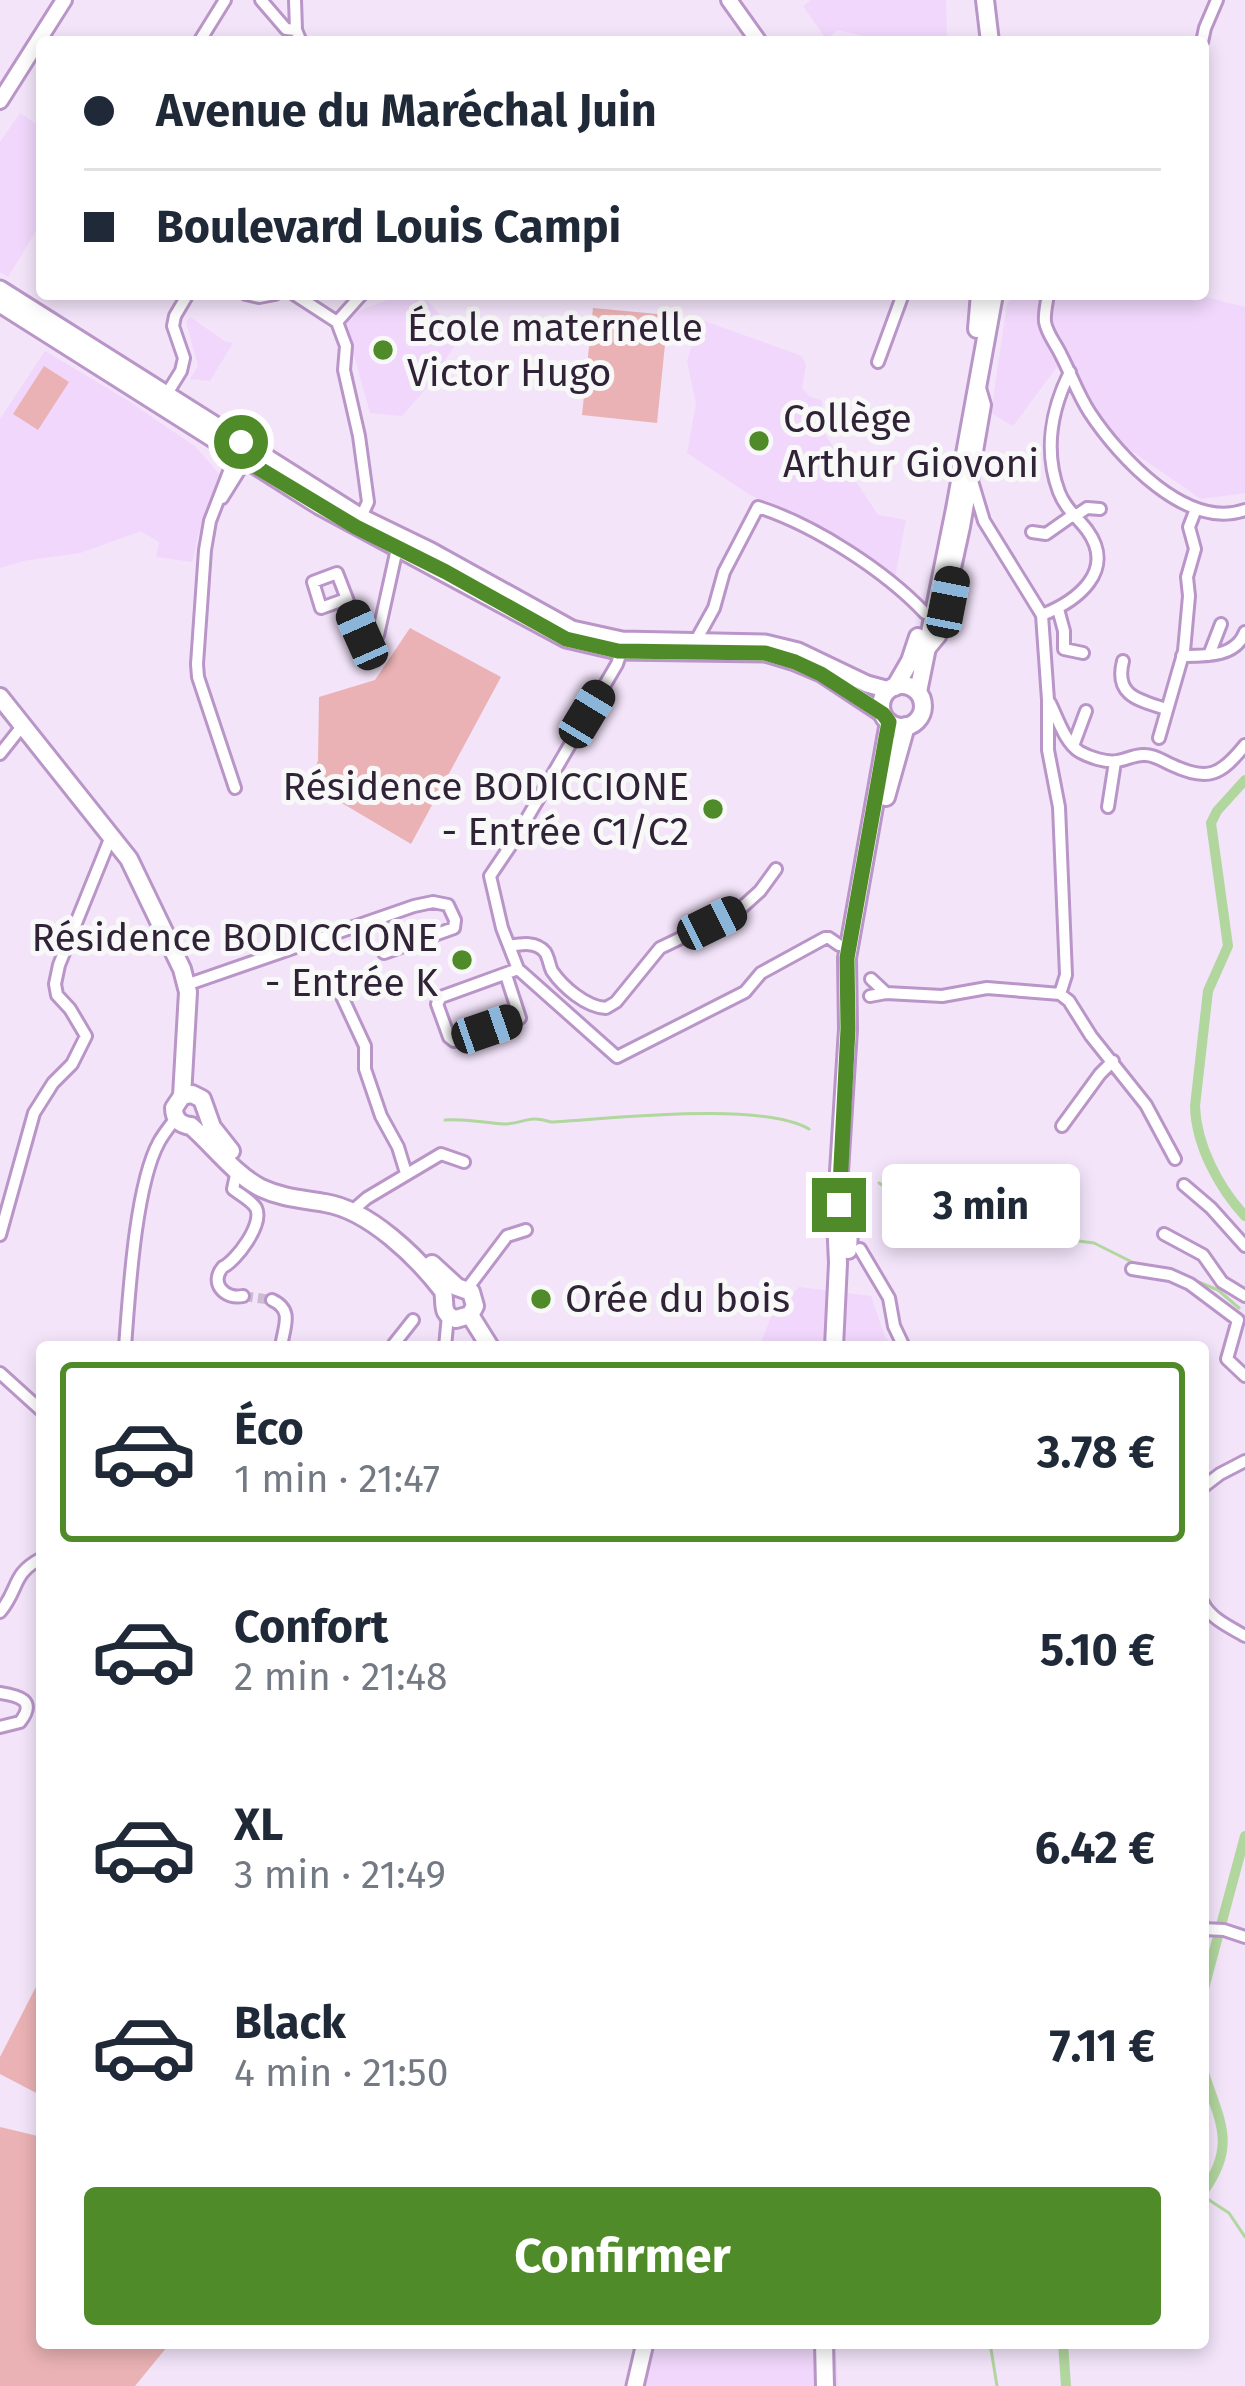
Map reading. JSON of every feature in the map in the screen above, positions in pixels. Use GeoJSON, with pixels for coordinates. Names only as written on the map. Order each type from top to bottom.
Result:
{"type":"FeatureCollection","features":[{"type":"Feature","properties":{"kind":"main road"},"geometry":{"type":"LineString","coordinates":[[985,0],[989,36]]}},
{"type":"Feature","properties":{"kind":"main road"},"geometry":{"type":"LineString","coordinates":[[996,0],[1000,36]]}},
{"type":"Feature","properties":{"kind":"main road"},"geometry":{"type":"LineString","coordinates":[[0,290],[356,527],[399,541]]}},
{"type":"Feature","properties":{"kind":"main road"},"geometry":{"type":"LineString","coordinates":[[844,1341],[858,958],[896,755],[892,721],[882,701],[916,646],[925,614],[979,300]]}},
{"type":"Feature","properties":{"kind":"main road"},"geometry":{"type":"LineString","coordinates":[[244,452],[399,541],[572,629],[622,645],[765,653],[821,674],[892,721],[918,720],[924,656],[993,300]]}},
{"type":"Feature","properties":{"kind":"main road"},"geometry":{"type":"LineString","coordinates":[[0,304],[163,399]]}},
{"type":"Feature","properties":{"kind":"main road"},"geometry":{"type":"LineString","coordinates":[[693,647],[765,643],[798,651],[867,684],[907,686],[918,692]]}},
{"type":"Feature","properties":{"kind":"main road"},"geometry":{"type":"LineString","coordinates":[[0,697],[112,834],[148,894],[186,985],[182,1096]]}},
{"type":"Feature","properties":{"kind":"main road"},"geometry":{"type":"LineString","coordinates":[[833,1341],[847,958],[892,721]]}},
{"type":"Feature","properties":{"kind":"main road"},"geometry":{"type":"LineString","coordinates":[[191,1120],[202,1099],[192,1094],[175,1103],[237,1170],[257,1186],[289,1198],[354,1208]]}},
{"type":"Feature","properties":{"kind":"main road"},"geometry":{"type":"LineString","coordinates":[[191,1120],[259,1176],[354,1208],[437,1284],[475,1301],[470,1315]]}},
{"type":"Feature","properties":{"kind":"main road"},"geometry":{"type":"LineString","coordinates":[[456,1291],[443,1306],[448,1315],[456,1319],[470,1315]]}},
{"type":"Feature","properties":{"kind":"main road"},"geometry":{"type":"LineString","coordinates":[[470,1315],[486,1341]]}},
{"type":"Feature","properties":{"kind":"main road"},"geometry":{"type":"LineString","coordinates":[[635,2386],[644,2349]]}},
{"type":"Feature","properties":{"kind":"main road"},"geometry":{"type":"LineString","coordinates":[[824,2349],[825,2386]]}},
{"type":"Feature","properties":{"kind":"street"},"geometry":{"type":"LineString","coordinates":[[46,36],[64,0]]}},
{"type":"Feature","properties":{"kind":"street"},"geometry":{"type":"LineString","coordinates":[[203,36],[225,0]]}},
{"type":"Feature","properties":{"kind":"street"},"geometry":{"type":"LineString","coordinates":[[261,0],[286,29],[299,36]]}},
{"type":"Feature","properties":{"kind":"street"},"geometry":{"type":"LineString","coordinates":[[295,0],[299,36]]}},
{"type":"Feature","properties":{"kind":"street"},"geometry":{"type":"LineString","coordinates":[[729,0],[755,36]]}},
{"type":"Feature","properties":{"kind":"street"},"geometry":{"type":"LineString","coordinates":[[1203,36],[1217,0]]}},
{"type":"Feature","properties":{"kind":"street"},"geometry":{"type":"LineString","coordinates":[[0,101],[36,55]]}},
{"type":"Feature","properties":{"kind":"street"},"geometry":{"type":"LineString","coordinates":[[163,399],[182,371],[184,358],[173,326],[184,300]]}},
{"type":"Feature","properties":{"kind":"street"},"geometry":{"type":"LineString","coordinates":[[303,300],[337,322],[346,346],[344,370],[368,502],[361,517]]}},
{"type":"Feature","properties":{"kind":"street"},"geometry":{"type":"LineString","coordinates":[[337,322],[357,300]]}},
{"type":"Feature","properties":{"kind":"street"},"geometry":{"type":"LineString","coordinates":[[878,362],[901,300]]}},
{"type":"Feature","properties":{"kind":"street"},"geometry":{"type":"LineString","coordinates":[[1047,300],[1045,321],[1089,412],[1139,472],[1196,509],[1231,515],[1245,510]]}},
{"type":"Feature","properties":{"kind":"street"},"geometry":{"type":"LineString","coordinates":[[1042,615],[1087,587],[1097,566],[1089,533],[1060,497],[1050,462],[1054,410],[1070,372]]}},
{"type":"Feature","properties":{"kind":"street"},"geometry":{"type":"LineString","coordinates":[[924,656],[940,637],[964,527],[985,405],[978,382]]}},
{"type":"Feature","properties":{"kind":"street"},"geometry":{"type":"LineString","coordinates":[[236,788],[197,664],[205,550],[216,505],[244,452]]}},
{"type":"Feature","properties":{"kind":"street"},"geometry":{"type":"LineString","coordinates":[[972,481],[984,521],[1042,615],[1048,750],[1059,807],[1066,975],[1060,994]]}},
{"type":"Feature","properties":{"kind":"street"},"geometry":{"type":"LineString","coordinates":[[693,647],[758,507],[846,552],[925,614]]}},
{"type":"Feature","properties":{"kind":"street"},"geometry":{"type":"LineString","coordinates":[[1032,532],[1046,534],[1087,508],[1100,509]]}},
{"type":"Feature","properties":{"kind":"street"},"geometry":{"type":"LineString","coordinates":[[1159,738],[1183,656],[1187,577],[1195,549],[1190,527],[1196,509]]}},
{"type":"Feature","properties":{"kind":"street"},"geometry":{"type":"LineString","coordinates":[[964,527],[984,521]]}},
{"type":"Feature","properties":{"kind":"street"},"geometry":{"type":"LineString","coordinates":[[346,599],[362,635],[369,640],[377,635],[399,541]]}},
{"type":"Feature","properties":{"kind":"street"},"geometry":{"type":"LineString","coordinates":[[1058,608],[1064,649],[1083,652]]}},
{"type":"Feature","properties":{"kind":"street"},"geometry":{"type":"LineString","coordinates":[[1209,655],[1221,625]]}},
{"type":"Feature","properties":{"kind":"street"},"geometry":{"type":"LineString","coordinates":[[1183,656],[1236,648],[1245,632]]}},
{"type":"Feature","properties":{"kind":"street"},"geometry":{"type":"LineString","coordinates":[[622,645],[617,664],[490,876],[518,969],[616,1057],[745,992],[761,973],[825,938],[839,945]]}},
{"type":"Feature","properties":{"kind":"street"},"geometry":{"type":"LineString","coordinates":[[1123,661],[1122,685],[1134,699],[1166,709]]}},
{"type":"Feature","properties":{"kind":"street"},"geometry":{"type":"LineString","coordinates":[[1048,700],[1072,746],[1115,762],[1143,754],[1189,773],[1212,774],[1228,767],[1245,745]]}},
{"type":"Feature","properties":{"kind":"street"},"geometry":{"type":"LineString","coordinates":[[1072,746],[1086,711]]}},
{"type":"Feature","properties":{"kind":"street"},"geometry":{"type":"LineString","coordinates":[[0,754],[23,725]]}},
{"type":"Feature","properties":{"kind":"street"},"geometry":{"type":"LineString","coordinates":[[1108,807],[1115,762]]}},
{"type":"Feature","properties":{"kind":"street"},"geometry":{"type":"LineString","coordinates":[[0,1235],[34,1113],[86,1036],[57,995],[55,984],[112,834]]}},
{"type":"Feature","properties":{"kind":"street"},"geometry":{"type":"LineString","coordinates":[[509,946],[538,947],[554,974],[587,1004],[605,1008],[616,1002],[660,948],[739,910],[776,869]]}},
{"type":"Feature","properties":{"kind":"street"},"geometry":{"type":"LineString","coordinates":[[186,985],[414,906],[448,904],[454,928],[384,953]]}},
{"type":"Feature","properties":{"kind":"street"},"geometry":{"type":"LineString","coordinates":[[506,975],[520,1018],[454,1041],[449,1037],[437,1004],[441,997],[518,969]]}},
{"type":"Feature","properties":{"kind":"street"},"geometry":{"type":"LineString","coordinates":[[871,979],[886,993]]}},
{"type":"Feature","properties":{"kind":"street"},"geometry":{"type":"LineString","coordinates":[[298,992],[330,982],[338,988],[365,1046],[365,1069],[406,1173]]}},
{"type":"Feature","properties":{"kind":"street"},"geometry":{"type":"LineString","coordinates":[[870,996],[942,996],[987,988],[1060,994],[1147,1105],[1175,1159]]}},
{"type":"Feature","properties":{"kind":"street"},"geometry":{"type":"LineString","coordinates":[[1062,1126],[1113,1061]]}},
{"type":"Feature","properties":{"kind":"street"},"geometry":{"type":"LineString","coordinates":[[126,1341],[146,1179],[158,1143],[191,1120]]}},
{"type":"Feature","properties":{"kind":"street"},"geometry":{"type":"LineString","coordinates":[[354,1208],[441,1154],[464,1162]]}},
{"type":"Feature","properties":{"kind":"street"},"geometry":{"type":"LineString","coordinates":[[237,1170],[233,1189],[256,1208],[258,1216],[239,1254],[218,1278],[226,1294],[243,1296]]}},
{"type":"Feature","properties":{"kind":"street"},"geometry":{"type":"LineString","coordinates":[[1184,1185],[1245,1246]]}},
{"type":"Feature","properties":{"kind":"street"},"geometry":{"type":"LineString","coordinates":[[456,1291],[507,1236],[526,1230]]}},
{"type":"Feature","properties":{"kind":"street"},"geometry":{"type":"LineString","coordinates":[[1164,1234],[1203,1255],[1222,1282],[1245,1298],[1228,1359],[1245,1376]]}},
{"type":"Feature","properties":{"kind":"street"},"geometry":{"type":"LineString","coordinates":[[860,1249],[889,1298],[901,1341]]}},
{"type":"Feature","properties":{"kind":"street"},"geometry":{"type":"LineString","coordinates":[[1132,1270],[1170,1275],[1190,1284],[1238,1319]]}},
{"type":"Feature","properties":{"kind":"street"},"geometry":{"type":"LineString","coordinates":[[858,1276],[874,1274]]}},
{"type":"Feature","properties":{"kind":"street"},"geometry":{"type":"LineString","coordinates":[[272,1300],[287,1311],[282,1341]]}},
{"type":"Feature","properties":{"kind":"street"},"geometry":{"type":"LineString","coordinates":[[446,1341],[448,1315]]}},
{"type":"Feature","properties":{"kind":"street"},"geometry":{"type":"LineString","coordinates":[[396,1341],[413,1320]]}},
{"type":"Feature","properties":{"kind":"street"},"geometry":{"type":"LineString","coordinates":[[0,1372],[36,1405]]}},
{"type":"Feature","properties":{"kind":"street"},"geometry":{"type":"LineString","coordinates":[[1209,1483],[1245,1461]]}},
{"type":"Feature","properties":{"kind":"street"},"geometry":{"type":"LineString","coordinates":[[0,1612],[21,1572],[36,1561]]}},
{"type":"Feature","properties":{"kind":"street"},"geometry":{"type":"LineString","coordinates":[[1209,1612],[1245,1636]]}},
{"type":"Feature","properties":{"kind":"street"},"geometry":{"type":"LineString","coordinates":[[0,1693],[19,1696],[27,1708],[20,1722],[0,1727]]}},
{"type":"Feature","properties":{"kind":"street"},"geometry":{"type":"LineString","coordinates":[[1214,1929],[1245,1937]]}},
{"type":"Feature","properties":{"kind":"shaded area"},"geometry":{"type":"Polygon","coordinates":[[[811,0],[946,0],[947,36],[863,36],[838,30],[824,36],[803,6],[811,0]]]}},
{"type":"Feature","properties":{"kind":"shaded area"},"geometry":{"type":"Polygon","coordinates":[[[20,113],[36,124],[36,231],[8,277],[0,272],[0,142],[20,113]]]}},
{"type":"Feature","properties":{"kind":"shaded area"},"geometry":{"type":"Polygon","coordinates":[[[1209,298],[1245,307],[1245,493],[1201,499],[1120,443],[1097,414],[1068,352],[1013,426],[991,413],[1010,300],[1209,298]]]}},
{"type":"Feature","properties":{"kind":"shaded area","name":"École maternelle Victor Hugo"},"geometry":{"type":"Polygon","coordinates":[[[388,300],[427,300],[460,338],[402,416],[370,413],[345,323],[360,310],[388,300]]]}},
{"type":"Feature","properties":{"kind":"shaded area"},"geometry":{"type":"Polygon","coordinates":[[[593,308],[668,315],[657,423],[582,415],[593,308]]]}},
{"type":"Feature","properties":{"kind":"shaded area"},"geometry":{"type":"Polygon","coordinates":[[[190,317],[233,343],[210,381],[190,379],[198,366],[186,322],[190,317]]]}},
{"type":"Feature","properties":{"kind":"shaded area","name":"Collège Arthur Giovoni"},"geometry":{"type":"Polygon","coordinates":[[[699,319],[802,356],[806,365],[802,388],[822,401],[822,430],[878,515],[906,520],[895,577],[747,493],[687,453],[696,403],[687,362],[699,319]]]}},
{"type":"Feature","properties":{"kind":"shaded area"},"geometry":{"type":"Polygon","coordinates":[[[45,351],[196,447],[219,474],[192,562],[156,557],[159,542],[141,531],[80,553],[0,568],[0,419],[45,351]]]}},
{"type":"Feature","properties":{"kind":"shaded area"},"geometry":{"type":"Polygon","coordinates":[[[44,366],[69,382],[38,430],[13,414],[44,366]]]}},
{"type":"Feature","properties":{"kind":"shaded area"},"geometry":{"type":"Polygon","coordinates":[[[410,628],[501,677],[411,844],[308,783],[318,761],[319,697],[375,680],[410,628]]]}},
{"type":"Feature","properties":{"kind":"shaded area"},"geometry":{"type":"Polygon","coordinates":[[[799,1287],[871,1296],[889,1341],[761,1341],[771,1317],[799,1287]]]}},
{"type":"Feature","properties":{"kind":"shaded area"},"geometry":{"type":"Polygon","coordinates":[[[36,1987],[36,2093],[0,2074],[0,2057],[36,1987]]]}},
{"type":"Feature","properties":{"kind":"shaded area"},"geometry":{"type":"Polygon","coordinates":[[[0,2127],[36,2136],[36,2349],[165,2349],[135,2386],[0,2386],[0,2127]]]}},
{"type":"Feature","properties":{"kind":"shaded area"},"geometry":{"type":"Polygon","coordinates":[[[651,2349],[836,2349],[838,2386],[643,2386],[651,2349]]]}},
{"type":"Feature","properties":{"kind":"waterway"},"geometry":{"type":"LineString","coordinates":[[1245,780],[1211,823],[1228,946],[1208,991],[1195,1106],[1211,1165],[1245,1216]]}},
{"type":"Feature","properties":{"kind":"waterway"},"geometry":{"type":"LineString","coordinates":[[445,1120],[504,1124],[531,1119],[722,1114],[787,1121],[809,1129]]}},
{"type":"Feature","properties":{"kind":"waterway"},"geometry":{"type":"LineString","coordinates":[[879,1183],[907,1201],[976,1211],[1055,1238],[1094,1243],[1140,1266]]}},
{"type":"Feature","properties":{"kind":"waterway"},"geometry":{"type":"LineString","coordinates":[[1179,1274],[1218,1290],[1239,1308]]}},
{"type":"Feature","properties":{"kind":"waterway"},"geometry":{"type":"LineString","coordinates":[[1209,1970],[1245,1836]]}},
{"type":"Feature","properties":{"kind":"waterway"},"geometry":{"type":"LineString","coordinates":[[1209,2088],[1223,2146],[1209,2183]]}},
{"type":"Feature","properties":{"kind":"waterway"},"geometry":{"type":"LineString","coordinates":[[1209,2200],[1229,2213],[1245,2237]]}},
{"type":"Feature","properties":{"kind":"waterway"},"geometry":{"type":"LineString","coordinates":[[991,2349],[997,2386]]}},
{"type":"Feature","properties":{"kind":"waterway"},"geometry":{"type":"LineString","coordinates":[[1063,2349],[1066,2386]]}},
{"type":"Feature","properties":{"kind":"tunnel"},"geometry":{"type":"LineString","coordinates":[[243,1296],[272,1300]]}},
{"type":"Feature","properties":{"kind":"place","name":"École maternelle Victor Hugo"},"geometry":{"type":"Point","coordinates":[383,350]}},
{"type":"Feature","properties":{"kind":"place","name":"Collège Arthur Giovoni"},"geometry":{"type":"Point","coordinates":[759,441]}},
{"type":"Feature","properties":{"kind":"place","name":"Résidence BODICCIONE - Entrée C1/C2"},"geometry":{"type":"Point","coordinates":[713,809]}},
{"type":"Feature","properties":{"kind":"place","name":"Résidence BODICCIONE - Entrée K"},"geometry":{"type":"Point","coordinates":[462,960]}},
{"type":"Feature","properties":{"kind":"place","name":"Orée du bois"},"geometry":{"type":"Point","coordinates":[541,1299]}},
{"type":"Feature","properties":{"kind":"route"},"geometry":{"type":"LineString","coordinates":[[241,442],[235,454],[319,506],[566,639],[618,651],[765,653],[821,674],[883,714],[889,722],[847,958],[839,1205]]}}]}
